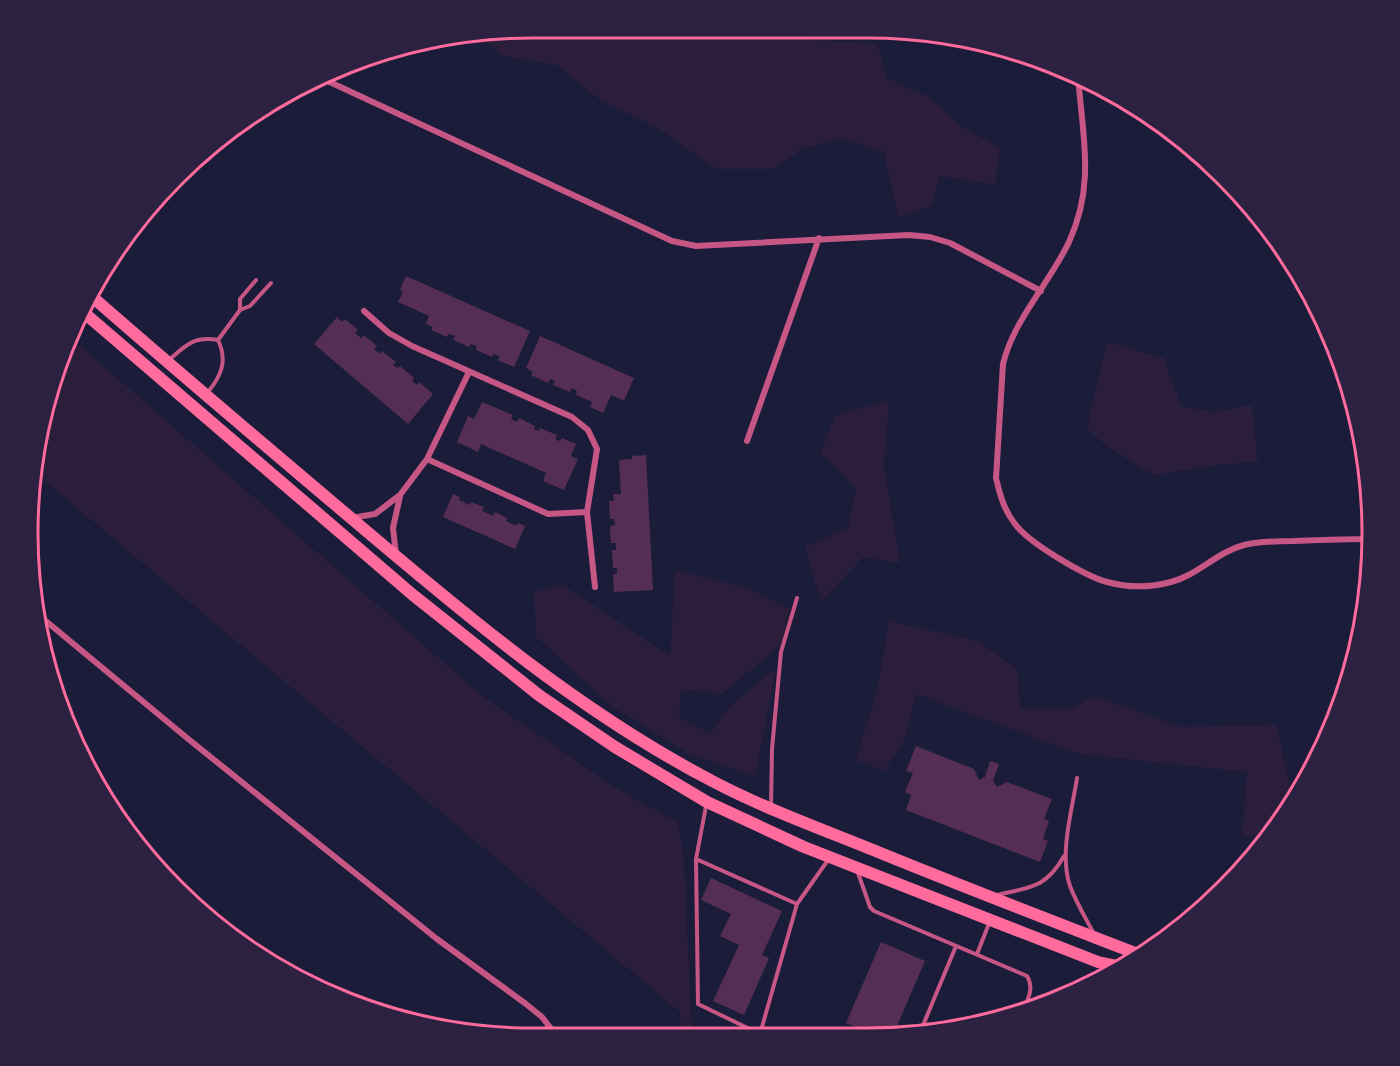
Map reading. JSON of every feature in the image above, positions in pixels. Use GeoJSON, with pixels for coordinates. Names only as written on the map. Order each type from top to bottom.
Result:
{"type":"FeatureCollection","features":[{"type":"Feature","properties":{"kind":"highway"},"geometry":{"type":"LineString","coordinates":[[96,300],[396,556],[520,657],[576,699],[625,731],[715,783],[771,808],[988,897],[1132,952]]}},
{"type":"Feature","properties":{"kind":"highway"},"geometry":{"type":"LineString","coordinates":[[88,316],[413,595],[540,696],[615,747],[707,802],[830,857],[1098,962],[1110,965]]}},
{"type":"Feature","properties":{"kind":"highway"},"geometry":{"type":"LineString","coordinates":[[1098,962],[1104,968]]}},
{"type":"Feature","properties":{"kind":"street"},"geometry":{"type":"LineString","coordinates":[[329,82],[672,241],[696,246],[819,238],[909,235],[930,237],[950,243],[1041,291]]}},
{"type":"Feature","properties":{"kind":"street"},"geometry":{"type":"LineString","coordinates":[[1079,86],[1086,161],[1080,213],[1068,243],[1041,291],[1013,333],[1003,364],[996,478],[1007,512],[1016,526],[1052,554],[1104,582],[1138,587],[1173,582],[1191,575],[1222,554],[1245,545],[1268,542],[1362,539]]}},
{"type":"Feature","properties":{"kind":"street"},"geometry":{"type":"LineString","coordinates":[[747,441],[819,238]]}},
{"type":"Feature","properties":{"kind":"street"},"geometry":{"type":"LineString","coordinates":[[364,311],[397,338],[572,417],[588,430],[597,449],[587,512],[595,587]]}},
{"type":"Feature","properties":{"kind":"street"},"geometry":{"type":"LineString","coordinates":[[351,518],[375,514],[400,495],[427,459],[469,372]]}},
{"type":"Feature","properties":{"kind":"street"},"geometry":{"type":"LineString","coordinates":[[427,459],[548,514],[587,512]]}},
{"type":"Feature","properties":{"kind":"street"},"geometry":{"type":"LineString","coordinates":[[396,556],[393,528],[400,495]]}},
{"type":"Feature","properties":{"kind":"street"},"geometry":{"type":"LineString","coordinates":[[46,621],[437,939],[542,1017],[551,1028]]}},
{"type":"Feature","properties":{"kind":"lane"},"geometry":{"type":"LineString","coordinates":[[240,310],[238,305],[240,299],[256,280]]}},
{"type":"Feature","properties":{"kind":"lane"},"geometry":{"type":"LineString","coordinates":[[206,395],[220,377],[222,365],[218,340],[240,310],[250,306],[271,284]]}},
{"type":"Feature","properties":{"kind":"lane"},"geometry":{"type":"LineString","coordinates":[[167,362],[184,346],[197,339],[218,340]]}},
{"type":"Feature","properties":{"kind":"lane"},"geometry":{"type":"LineString","coordinates":[[771,808],[772,749],[781,652],[797,598]]}},
{"type":"Feature","properties":{"kind":"lane"},"geometry":{"type":"LineString","coordinates":[[1077,778],[1065,855],[1070,886],[1096,938]]}},
{"type":"Feature","properties":{"kind":"lane"},"geometry":{"type":"LineString","coordinates":[[707,802],[696,858],[698,1004],[748,1028]]}},
{"type":"Feature","properties":{"kind":"lane"},"geometry":{"type":"LineString","coordinates":[[988,897],[1045,881],[1056,871],[1065,855]]}},
{"type":"Feature","properties":{"kind":"lane"},"geometry":{"type":"LineString","coordinates":[[762,1028],[797,904],[830,857]]}},
{"type":"Feature","properties":{"kind":"lane"},"geometry":{"type":"LineString","coordinates":[[696,858],[797,904]]}},
{"type":"Feature","properties":{"kind":"lane"},"geometry":{"type":"LineString","coordinates":[[856,867],[870,907],[874,911],[1027,975],[1031,991],[1026,1002]]}},
{"type":"Feature","properties":{"kind":"lane"},"geometry":{"type":"LineString","coordinates":[[977,954],[991,919]]}},
{"type":"Feature","properties":{"kind":"lane"},"geometry":{"type":"LineString","coordinates":[[923,1025],[956,946]]}},
{"type":"Feature","properties":{"kind":"shaded area"},"geometry":{"type":"Polygon","coordinates":[[[533,38],[801,38],[877,44],[887,78],[929,97],[961,126],[1000,148],[995,185],[940,176],[932,206],[898,217],[884,152],[840,138],[802,149],[774,169],[717,169],[656,127],[599,99],[557,65],[503,56],[485,40],[533,38]]]}},
{"type":"Feature","properties":{"kind":"shaded area"},"geometry":{"type":"Polygon","coordinates":[[[76,342],[481,695],[614,787],[678,822],[684,861],[692,1028],[681,1028],[680,1012],[41,478],[54,405],[76,342]]]}},
{"type":"Feature","properties":{"kind":"shaded area"},"geometry":{"type":"Polygon","coordinates":[[[1107,342],[1164,358],[1181,406],[1213,412],[1252,405],[1258,461],[1154,475],[1107,447],[1087,428],[1107,342]]]}},
{"type":"Feature","properties":{"kind":"shaded area"},"geometry":{"type":"Polygon","coordinates":[[[889,401],[884,465],[900,563],[863,557],[821,602],[805,547],[848,528],[856,489],[820,452],[836,415],[889,401]]]}},
{"type":"Feature","properties":{"kind":"shaded area"},"geometry":{"type":"Polygon","coordinates":[[[675,570],[746,588],[790,608],[781,645],[722,694],[681,689],[679,718],[711,733],[730,706],[776,668],[755,776],[691,755],[613,707],[536,637],[534,592],[563,585],[670,656],[675,570]]]}},
{"type":"Feature","properties":{"kind":"shaded area"},"geometry":{"type":"Polygon","coordinates":[[[889,621],[977,641],[1017,668],[1021,709],[1072,709],[1094,696],[1181,727],[1276,725],[1291,789],[1258,837],[1242,836],[1247,772],[1079,754],[916,694],[905,740],[884,771],[856,760],[877,691],[889,621]]]}},
{"type":"Feature","properties":{"kind":"building"},"geometry":{"type":"Polygon","coordinates":[[[406,276],[530,331],[514,367],[498,360],[500,356],[493,354],[492,357],[476,350],[477,346],[471,344],[469,347],[453,340],[455,336],[449,334],[447,337],[431,330],[433,327],[426,324],[429,316],[398,302],[403,292],[400,290],[406,276]]]}},
{"type":"Feature","properties":{"kind":"building"},"geometry":{"type":"Polygon","coordinates":[[[337,317],[342,322],[345,319],[358,330],[355,333],[361,338],[364,335],[377,346],[374,349],[380,354],[382,351],[396,362],[393,365],[398,368],[400,366],[414,378],[412,381],[417,385],[419,382],[433,394],[408,424],[314,344],[337,317]]]}},
{"type":"Feature","properties":{"kind":"building"},"geometry":{"type":"Polygon","coordinates":[[[540,336],[634,378],[624,401],[611,395],[603,413],[590,407],[592,402],[576,395],[577,391],[572,388],[570,392],[553,385],[555,381],[550,379],[548,383],[531,375],[533,372],[526,368],[540,336]]]}},
{"type":"Feature","properties":{"kind":"building"},"geometry":{"type":"Polygon","coordinates":[[[482,402],[513,415],[511,419],[517,422],[519,418],[535,426],[534,429],[539,431],[540,428],[557,435],[555,439],[560,441],[562,438],[576,444],[571,456],[578,459],[564,490],[543,481],[546,473],[481,444],[478,452],[457,442],[468,416],[474,419],[482,402]]]}},
{"type":"Feature","properties":{"kind":"building"},"geometry":{"type":"Polygon","coordinates":[[[646,455],[653,590],[614,592],[613,574],[617,574],[617,568],[613,568],[612,550],[616,550],[616,543],[611,543],[610,526],[615,525],[614,519],[610,519],[609,501],[614,501],[613,494],[621,494],[619,460],[646,455]]]}},
{"type":"Feature","properties":{"kind":"building"},"geometry":{"type":"Polygon","coordinates":[[[453,494],[470,505],[471,502],[484,507],[482,511],[493,516],[495,512],[516,526],[518,523],[525,526],[515,549],[443,517],[453,494]]]}},
{"type":"Feature","properties":{"kind":"building"},"geometry":{"type":"Polygon","coordinates":[[[916,746],[974,769],[979,780],[985,777],[990,761],[999,764],[993,781],[997,787],[1007,782],[1052,799],[1044,819],[1049,821],[1043,839],[1048,841],[1040,862],[906,810],[911,795],[905,792],[913,773],[906,771],[916,746]]]}},
{"type":"Feature","properties":{"kind":"building"},"geometry":{"type":"Polygon","coordinates":[[[711,878],[782,911],[762,955],[769,958],[744,1015],[713,1001],[739,945],[720,936],[731,914],[701,900],[711,878]]]}},
{"type":"Feature","properties":{"kind":"building"},"geometry":{"type":"Polygon","coordinates":[[[881,942],[925,961],[896,1027],[857,1028],[846,1023],[881,942]]]}}]}
